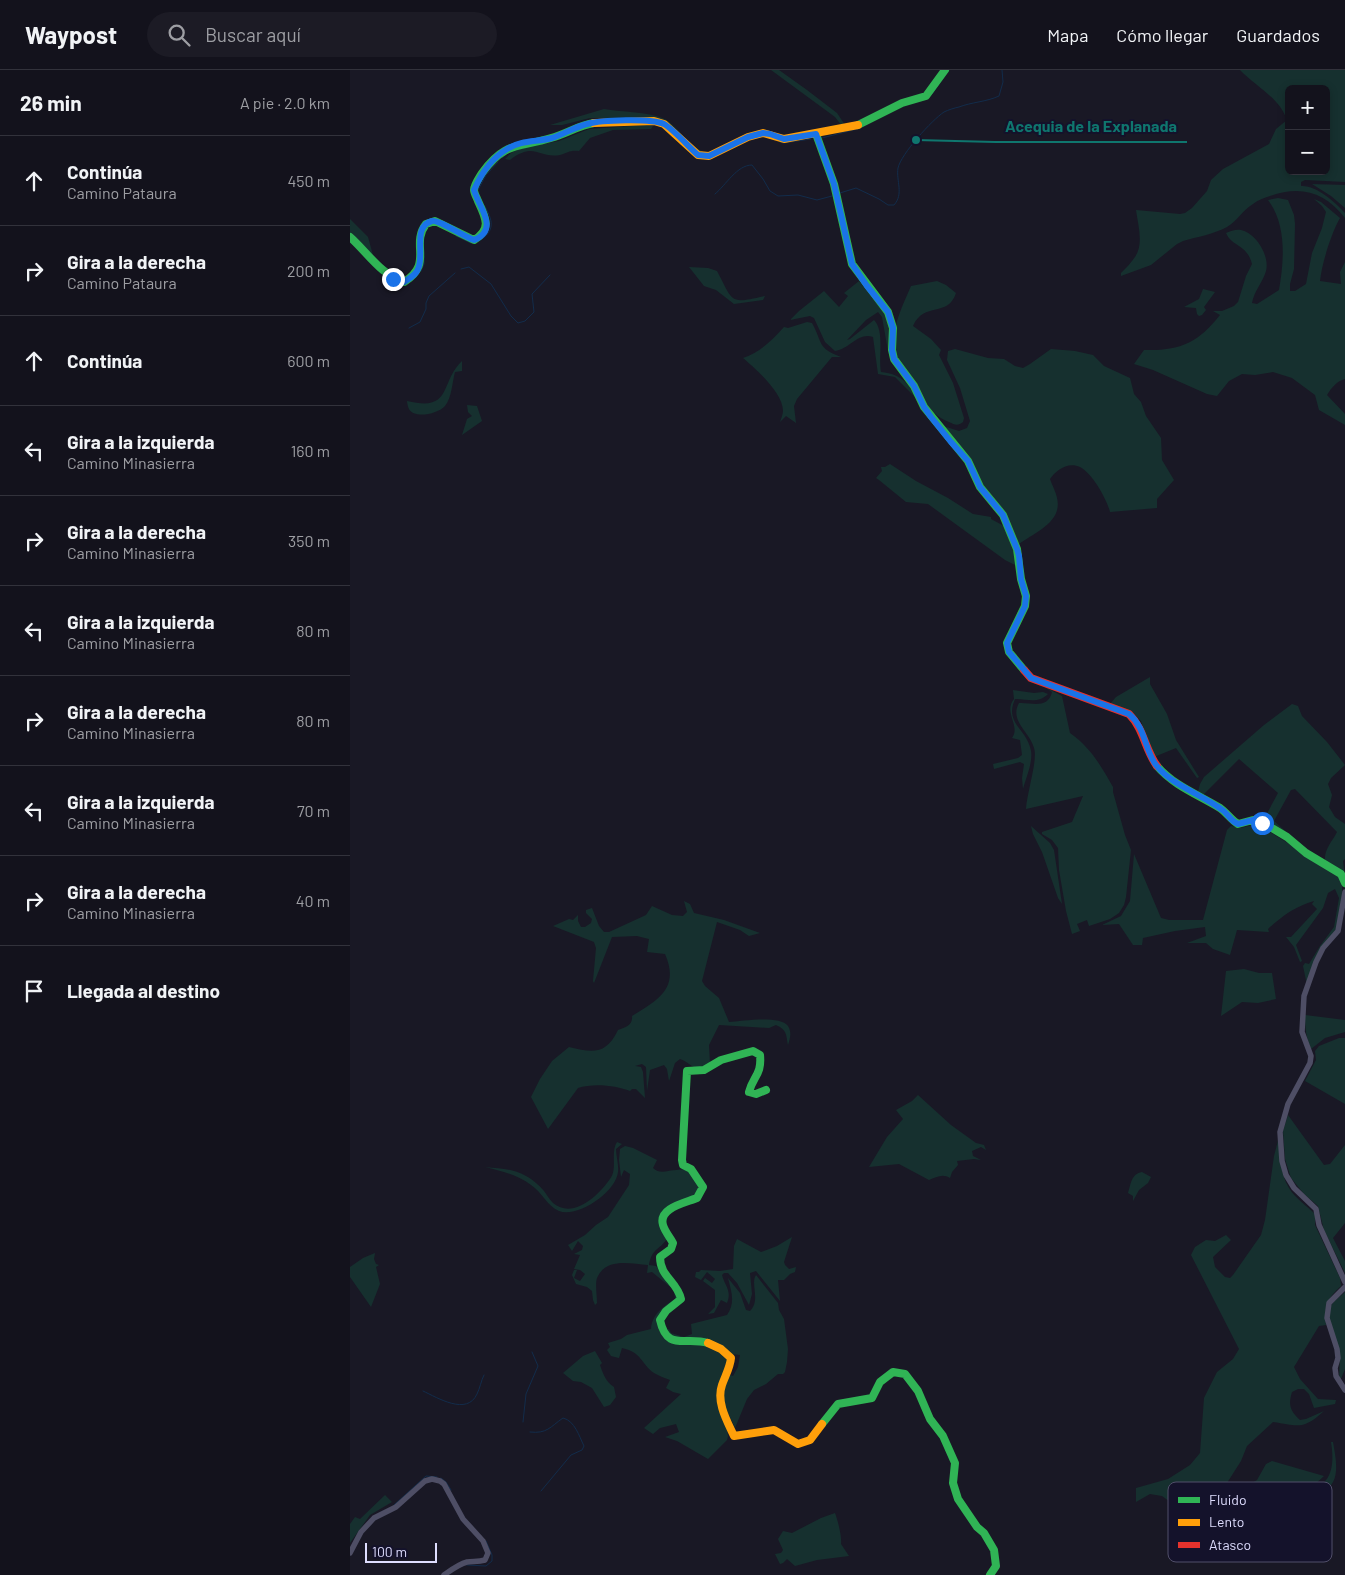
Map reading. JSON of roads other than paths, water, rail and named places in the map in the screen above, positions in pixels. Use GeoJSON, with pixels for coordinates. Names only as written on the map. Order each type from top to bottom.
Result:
{"type":"FeatureCollection","features":[{"type":"Feature","properties":{"kind":"street"},"geometry":{"type":"LineString","coordinates":[[350,237],[393,279],[404,282],[414,276],[418,270],[421,258],[420,236],[422,228],[430,221],[437,220],[465,238],[474,240],[484,234],[487,229],[486,219],[474,190],[478,179],[486,168],[506,149],[520,144],[551,138],[586,124],[654,121],[664,124],[698,155],[709,156],[748,137],[763,133],[784,139],[857,125],[902,103],[926,96],[945,70]]}},
{"type":"Feature","properties":{"kind":"street"},"geometry":{"type":"LineString","coordinates":[[816,134],[834,184],[852,264],[888,312],[893,328],[892,350],[894,359],[914,386],[931,417],[968,461],[975,479],[986,497],[1003,515],[1019,556],[1021,579],[1026,596],[1025,606],[1007,643],[1009,652],[1031,678],[1129,714],[1136,719],[1150,756],[1163,773],[1220,808],[1232,822],[1238,824],[1253,820],[1267,825],[1287,837],[1306,853],[1341,874],[1345,883]]}},
{"type":"Feature","properties":{"kind":"street"},"geometry":{"type":"LineString","coordinates":[[1345,892],[1338,931],[1323,948],[1304,996],[1302,1032],[1311,1056],[1310,1063],[1288,1104],[1280,1132],[1282,1161],[1286,1175],[1294,1188],[1316,1209],[1319,1225],[1345,1282]]}},
{"type":"Feature","properties":{"kind":"street"},"geometry":{"type":"LineString","coordinates":[[766,1090],[756,1094],[749,1092],[750,1086],[757,1077],[761,1066],[760,1055],[753,1050],[721,1060],[704,1070],[687,1071],[682,1160],[683,1165],[691,1169],[703,1187],[697,1198],[670,1208],[663,1217],[663,1223],[673,1243],[671,1249],[660,1257],[659,1265],[664,1274],[681,1292],[681,1299],[666,1311],[660,1320],[661,1326],[670,1339],[680,1342],[701,1341],[724,1350],[731,1358],[730,1369],[721,1387],[722,1404],[734,1436],[774,1430],[798,1444],[810,1440],[838,1404],[872,1398],[880,1382],[893,1372],[905,1374],[918,1391],[930,1419],[943,1436],[956,1463],[953,1483],[958,1499],[977,1527],[984,1533],[994,1550],[996,1566],[990,1575]]}},
{"type":"Feature","properties":{"kind":"street"},"geometry":{"type":"LineString","coordinates":[[1345,1287],[1329,1303],[1327,1318],[1337,1349],[1336,1376],[1345,1390]]}},
{"type":"Feature","properties":{"kind":"street"},"geometry":{"type":"LineString","coordinates":[[350,1554],[361,1532],[374,1518],[396,1507],[425,1481],[436,1480],[444,1484],[463,1519],[483,1541],[488,1553],[484,1560],[467,1562],[444,1575]]}},
{"type":"Feature","properties":{"kind":"waterway"},"geometry":{"type":"LineString","coordinates":[[840,193],[856,188],[888,205],[894,205],[899,196],[898,168],[911,146],[944,112],[999,96],[1003,82],[1002,70]]}},
{"type":"Feature","properties":{"kind":"waterway"},"geometry":{"type":"LineString","coordinates":[[932,94],[941,81]]}},
{"type":"Feature","properties":{"kind":"waterway"},"geometry":{"type":"LineString","coordinates":[[822,138],[857,129]]}},
{"type":"Feature","properties":{"kind":"waterway"},"geometry":{"type":"LineString","coordinates":[[780,142],[811,139]]}},
{"type":"Feature","properties":{"kind":"waterway"},"geometry":{"type":"LineString","coordinates":[[502,158],[509,152]]}},
{"type":"Feature","properties":{"kind":"waterway"},"geometry":{"type":"LineString","coordinates":[[478,190],[486,175],[498,162]]}},
{"type":"Feature","properties":{"kind":"waterway"},"geometry":{"type":"LineString","coordinates":[[715,194],[741,168],[752,165],[770,191],[778,196],[798,195],[817,200],[832,196]]}},
{"type":"Feature","properties":{"kind":"waterway"},"geometry":{"type":"LineString","coordinates":[[479,241],[488,233],[491,225],[491,220],[484,205]]}},
{"type":"Feature","properties":{"kind":"waterway"},"geometry":{"type":"LineString","coordinates":[[456,236],[471,243]]}},
{"type":"Feature","properties":{"kind":"waterway"},"geometry":{"type":"LineString","coordinates":[[421,271],[424,264],[424,256]]}},
{"type":"Feature","properties":{"kind":"waterway"},"geometry":{"type":"LineString","coordinates":[[461,269],[469,267],[491,284],[511,316],[518,323],[525,321],[534,312],[532,294],[550,275]]}},
{"type":"Feature","properties":{"kind":"waterway"},"geometry":{"type":"LineString","coordinates":[[409,328],[420,322],[429,296],[455,273]]}},
{"type":"Feature","properties":{"kind":"waterway"},"geometry":{"type":"LineString","coordinates":[[388,279],[395,284],[402,285]]}},
{"type":"Feature","properties":{"kind":"waterway"},"geometry":{"type":"LineString","coordinates":[[523,1422],[526,1394],[538,1366],[532,1352]]}},
{"type":"Feature","properties":{"kind":"waterway"},"geometry":{"type":"LineString","coordinates":[[423,1391],[444,1401],[459,1405],[466,1404],[477,1394],[484,1375]]}},
{"type":"Feature","properties":{"kind":"waterway"},"geometry":{"type":"LineString","coordinates":[[530,1432],[544,1431],[563,1418],[571,1422],[584,1446],[582,1450],[571,1455],[541,1491]]}},
{"type":"Feature","properties":{"kind":"waterway"},"geometry":{"type":"LineString","coordinates":[[394,1505],[426,1476],[437,1477]]}},
{"type":"Feature","properties":{"kind":"waterway"},"geometry":{"type":"LineString","coordinates":[[441,1478],[451,1490]]}},
{"type":"Feature","properties":{"kind":"waterway"},"geometry":{"type":"LineString","coordinates":[[467,1565],[486,1566],[492,1561],[492,1555],[486,1541]]}},
{"type":"Feature","properties":{"kind":"place","name":"Acequia de la Explanada"},"geometry":{"type":"Point","coordinates":[916,140]}}]}
